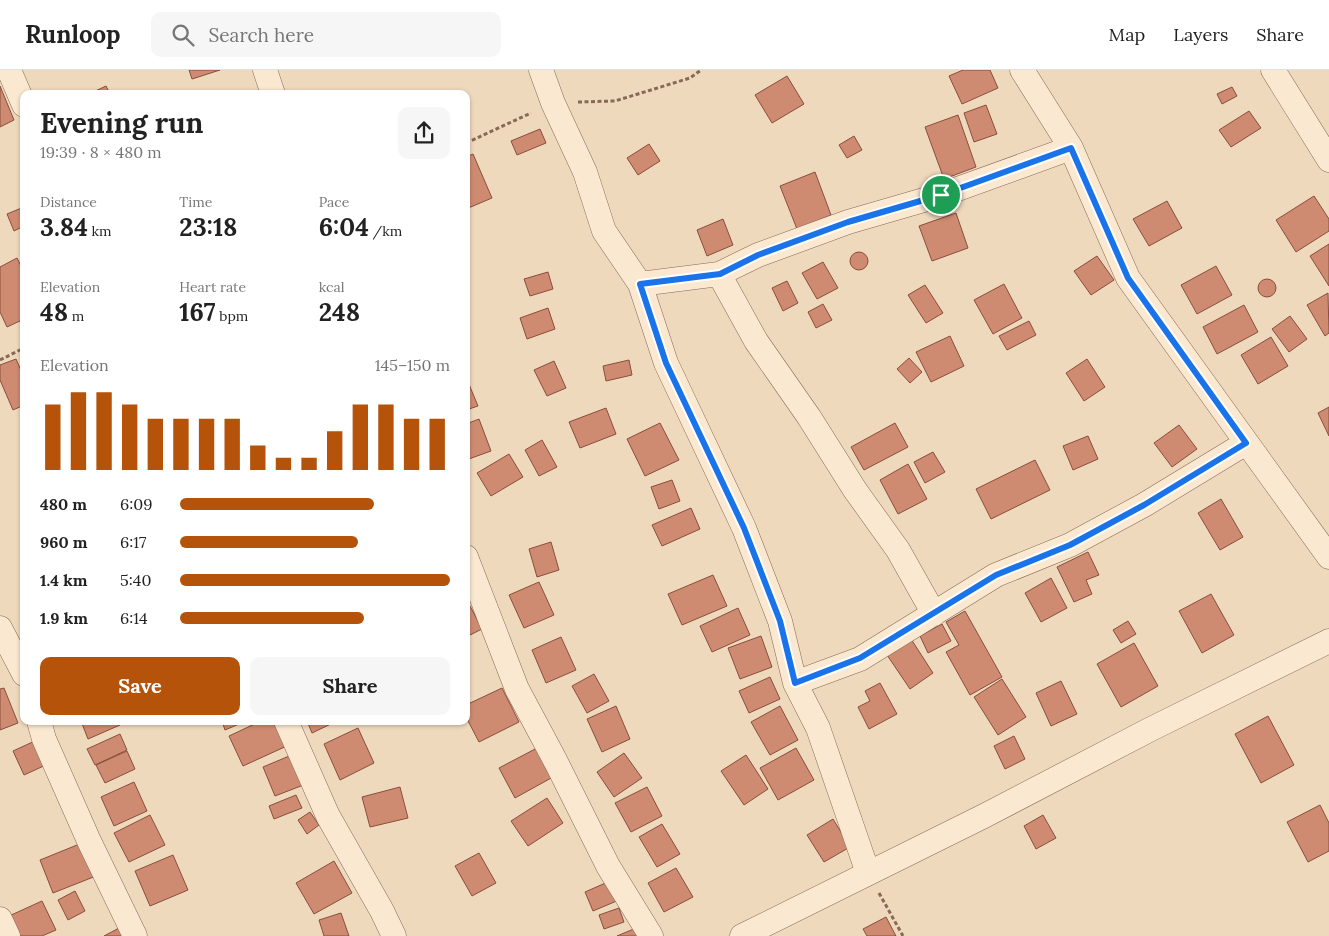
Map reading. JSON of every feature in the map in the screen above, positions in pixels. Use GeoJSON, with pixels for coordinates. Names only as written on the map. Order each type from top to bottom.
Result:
{"type":"FeatureCollection","features":[{"type":"Feature","properties":{"kind":"street"},"geometry":{"type":"LineString","coordinates":[[9,70],[20,96]]}},
{"type":"Feature","properties":{"kind":"street"},"geometry":{"type":"LineString","coordinates":[[264,70],[272,90]]}},
{"type":"Feature","properties":{"kind":"street"},"geometry":{"type":"LineString","coordinates":[[541,70],[586,172],[604,231],[640,284],[666,363],[744,528],[780,621],[795,683],[818,728],[868,873]]}},
{"type":"Feature","properties":{"kind":"street"},"geometry":{"type":"LineString","coordinates":[[1022,70],[1071,148],[1128,278],[1329,557]]}},
{"type":"Feature","properties":{"kind":"street"},"geometry":{"type":"LineString","coordinates":[[1273,70],[1329,160]]}},
{"type":"Feature","properties":{"kind":"street"},"geometry":{"type":"LineString","coordinates":[[640,284],[720,274],[758,255],[839,226],[941,195],[1071,148]]}},
{"type":"Feature","properties":{"kind":"street"},"geometry":{"type":"LineString","coordinates":[[720,274],[756,341],[809,417],[855,490],[898,550],[934,614]]}},
{"type":"Feature","properties":{"kind":"street"},"geometry":{"type":"LineString","coordinates":[[795,683],[860,658],[996,575],[1070,545],[1144,505],[1246,443]]}},
{"type":"Feature","properties":{"kind":"street"},"geometry":{"type":"LineString","coordinates":[[470,567],[517,689],[608,866],[651,936]]}},
{"type":"Feature","properties":{"kind":"street"},"geometry":{"type":"LineString","coordinates":[[0,628],[20,666]]}},
{"type":"Feature","properties":{"kind":"street"},"geometry":{"type":"LineString","coordinates":[[742,936],[1329,641]]}},
{"type":"Feature","properties":{"kind":"street"},"geometry":{"type":"LineString","coordinates":[[40,725],[44,739],[89,841],[135,936]]}},
{"type":"Feature","properties":{"kind":"street"},"geometry":{"type":"LineString","coordinates":[[288,725],[328,816],[382,910],[394,936]]}},
{"type":"Feature","properties":{"kind":"street"},"geometry":{"type":"LineString","coordinates":[[0,919],[8,936]]}},
{"type":"Feature","properties":{"kind":"path"},"geometry":{"type":"LineString","coordinates":[[470,140],[554,103],[615,101],[690,78],[701,70]]}},
{"type":"Feature","properties":{"kind":"path"},"geometry":{"type":"LineString","coordinates":[[0,360],[20,350]]}},
{"type":"Feature","properties":{"kind":"path"},"geometry":{"type":"LineString","coordinates":[[868,873],[903,936]]}},
{"type":"Feature","properties":{"kind":"building"},"geometry":{"type":"Polygon","coordinates":[[[189,70],[220,70],[192,79],[189,70]]]}},
{"type":"Feature","properties":{"kind":"building"},"geometry":{"type":"Polygon","coordinates":[[[963,70],[990,70],[998,88],[962,104],[949,76],[963,70]]]}},
{"type":"Feature","properties":{"kind":"building"},"geometry":{"type":"Polygon","coordinates":[[[787,76],[804,104],[772,123],[755,95],[787,76]]]}},
{"type":"Feature","properties":{"kind":"building"},"geometry":{"type":"Polygon","coordinates":[[[0,86],[14,120],[0,127],[0,86]]]}},
{"type":"Feature","properties":{"kind":"building"},"geometry":{"type":"Polygon","coordinates":[[[106,86],[108,90],[98,90],[106,86]]]}},
{"type":"Feature","properties":{"kind":"building"},"geometry":{"type":"Polygon","coordinates":[[[1232,87],[1237,96],[1222,104],[1217,94],[1232,87]]]}},
{"type":"Feature","properties":{"kind":"building"},"geometry":{"type":"Polygon","coordinates":[[[986,105],[997,134],[974,142],[964,113],[986,105]]]}},
{"type":"Feature","properties":{"kind":"building"},"geometry":{"type":"Polygon","coordinates":[[[1249,111],[1261,128],[1231,147],[1219,130],[1249,111]]]}},
{"type":"Feature","properties":{"kind":"building"},"geometry":{"type":"Polygon","coordinates":[[[958,115],[976,167],[944,179],[925,127],[958,115]]]}},
{"type":"Feature","properties":{"kind":"building"},"geometry":{"type":"Polygon","coordinates":[[[540,129],[546,143],[517,155],[511,141],[540,129]]]}},
{"type":"Feature","properties":{"kind":"building"},"geometry":{"type":"Polygon","coordinates":[[[854,136],[862,150],[847,158],[839,145],[854,136]]]}},
{"type":"Feature","properties":{"kind":"building"},"geometry":{"type":"Polygon","coordinates":[[[649,144],[660,161],[638,175],[627,158],[649,144]]]}},
{"type":"Feature","properties":{"kind":"building"},"geometry":{"type":"Polygon","coordinates":[[[473,154],[492,198],[470,207],[470,155],[473,154]]]}},
{"type":"Feature","properties":{"kind":"building"},"geometry":{"type":"Polygon","coordinates":[[[815,172],[831,215],[797,229],[780,186],[815,172]]]}},
{"type":"Feature","properties":{"kind":"building"},"geometry":{"type":"Polygon","coordinates":[[[1314,196],[1329,219],[1329,231],[1296,252],[1276,220],[1314,196]]]}},
{"type":"Feature","properties":{"kind":"building"},"geometry":{"type":"Polygon","coordinates":[[[1167,201],[1182,228],[1149,246],[1133,219],[1167,201]]]}},
{"type":"Feature","properties":{"kind":"building"},"geometry":{"type":"Polygon","coordinates":[[[20,209],[20,228],[14,231],[7,214],[20,209]]]}},
{"type":"Feature","properties":{"kind":"building"},"geometry":{"type":"Polygon","coordinates":[[[956,213],[968,248],[932,261],[919,226],[956,213]]]}},
{"type":"Feature","properties":{"kind":"building"},"geometry":{"type":"Polygon","coordinates":[[[723,219],[733,245],[707,256],[697,230],[723,219]]]}},
{"type":"Feature","properties":{"kind":"building"},"geometry":{"type":"Polygon","coordinates":[[[1329,244],[1329,286],[1310,256],[1329,244]]]}},
{"type":"Feature","properties":{"kind":"building"},"geometry":{"type":"Polygon","coordinates":[[[859,252],[865,255],[868,261],[865,267],[859,270],[853,267],[850,261],[853,255],[859,252]]]}},
{"type":"Feature","properties":{"kind":"building"},"geometry":{"type":"Polygon","coordinates":[[[1097,256],[1114,280],[1091,295],[1074,271],[1097,256]]]}},
{"type":"Feature","properties":{"kind":"building"},"geometry":{"type":"Polygon","coordinates":[[[17,258],[20,264],[20,321],[7,327],[0,312],[0,267],[17,258]]]}},
{"type":"Feature","properties":{"kind":"building"},"geometry":{"type":"Polygon","coordinates":[[[823,262],[838,288],[817,299],[802,273],[823,262]]]}},
{"type":"Feature","properties":{"kind":"building"},"geometry":{"type":"Polygon","coordinates":[[[1216,266],[1232,295],[1197,314],[1181,285],[1216,266]]]}},
{"type":"Feature","properties":{"kind":"building"},"geometry":{"type":"Polygon","coordinates":[[[548,272],[553,289],[530,296],[524,279],[548,272]]]}},
{"type":"Feature","properties":{"kind":"building"},"geometry":{"type":"Polygon","coordinates":[[[1267,279],[1273,282],[1276,288],[1273,294],[1267,297],[1261,294],[1258,288],[1261,282],[1267,279]]]}},
{"type":"Feature","properties":{"kind":"building"},"geometry":{"type":"Polygon","coordinates":[[[787,281],[798,303],[783,311],[772,288],[787,281]]]}},
{"type":"Feature","properties":{"kind":"building"},"geometry":{"type":"Polygon","coordinates":[[[1004,284],[1022,318],[993,334],[974,300],[1004,284]]]}},
{"type":"Feature","properties":{"kind":"building"},"geometry":{"type":"Polygon","coordinates":[[[925,285],[943,313],[926,323],[908,295],[925,285]]]}},
{"type":"Feature","properties":{"kind":"building"},"geometry":{"type":"Polygon","coordinates":[[[1328,293],[1329,333],[1325,336],[1307,305],[1328,293]]]}},
{"type":"Feature","properties":{"kind":"building"},"geometry":{"type":"Polygon","coordinates":[[[823,304],[832,320],[816,328],[808,312],[823,304]]]}},
{"type":"Feature","properties":{"kind":"building"},"geometry":{"type":"Polygon","coordinates":[[[1244,305],[1258,332],[1217,354],[1203,327],[1244,305]]]}},
{"type":"Feature","properties":{"kind":"building"},"geometry":{"type":"Polygon","coordinates":[[[548,308],[555,329],[527,339],[520,318],[548,308]]]}},
{"type":"Feature","properties":{"kind":"building"},"geometry":{"type":"Polygon","coordinates":[[[1290,316],[1307,339],[1289,352],[1272,329],[1290,316]]]}},
{"type":"Feature","properties":{"kind":"building"},"geometry":{"type":"Polygon","coordinates":[[[1029,321],[1036,335],[1007,350],[999,336],[1029,321]]]}},
{"type":"Feature","properties":{"kind":"building"},"geometry":{"type":"Polygon","coordinates":[[[950,336],[964,366],[931,382],[916,352],[950,336]]]}},
{"type":"Feature","properties":{"kind":"building"},"geometry":{"type":"Polygon","coordinates":[[[1271,337],[1288,366],[1258,384],[1241,355],[1271,337]]]}},
{"type":"Feature","properties":{"kind":"building"},"geometry":{"type":"Polygon","coordinates":[[[909,358],[922,372],[910,383],[897,369],[909,358]]]}},
{"type":"Feature","properties":{"kind":"building"},"geometry":{"type":"Polygon","coordinates":[[[16,359],[20,368],[20,407],[13,410],[0,380],[0,365],[16,359]]]}},
{"type":"Feature","properties":{"kind":"building"},"geometry":{"type":"Polygon","coordinates":[[[1087,359],[1105,387],[1084,401],[1066,373],[1087,359]]]}},
{"type":"Feature","properties":{"kind":"building"},"geometry":{"type":"Polygon","coordinates":[[[629,360],[632,375],[606,381],[603,366],[629,360]]]}},
{"type":"Feature","properties":{"kind":"building"},"geometry":{"type":"Polygon","coordinates":[[[554,361],[566,388],[547,396],[534,370],[554,361]]]}},
{"type":"Feature","properties":{"kind":"building"},"geometry":{"type":"Polygon","coordinates":[[[470,387],[478,406],[470,409],[470,387]]]}},
{"type":"Feature","properties":{"kind":"building"},"geometry":{"type":"Polygon","coordinates":[[[1329,407],[1329,436],[1318,413],[1329,407]]]}},
{"type":"Feature","properties":{"kind":"building"},"geometry":{"type":"Polygon","coordinates":[[[606,408],[616,434],[580,448],[569,422],[606,408]]]}},
{"type":"Feature","properties":{"kind":"building"},"geometry":{"type":"Polygon","coordinates":[[[479,419],[491,451],[470,459],[470,422],[479,419]]]}},
{"type":"Feature","properties":{"kind":"building"},"geometry":{"type":"Polygon","coordinates":[[[660,423],[679,460],[645,476],[627,439],[660,423]]]}},
{"type":"Feature","properties":{"kind":"building"},"geometry":{"type":"Polygon","coordinates":[[[895,423],[908,447],[864,470],[851,447],[895,423]]]}},
{"type":"Feature","properties":{"kind":"building"},"geometry":{"type":"Polygon","coordinates":[[[1179,425],[1197,449],[1172,467],[1154,443],[1179,425]]]}},
{"type":"Feature","properties":{"kind":"building"},"geometry":{"type":"Polygon","coordinates":[[[1088,436],[1098,459],[1073,470],[1063,446],[1088,436]]]}},
{"type":"Feature","properties":{"kind":"building"},"geometry":{"type":"Polygon","coordinates":[[[542,440],[557,467],[539,476],[525,450],[542,440]]]}},
{"type":"Feature","properties":{"kind":"building"},"geometry":{"type":"Polygon","coordinates":[[[933,452],[945,472],[925,483],[914,462],[933,452]]]}},
{"type":"Feature","properties":{"kind":"building"},"geometry":{"type":"Polygon","coordinates":[[[509,454],[523,477],[491,496],[477,473],[509,454]]]}},
{"type":"Feature","properties":{"kind":"building"},"geometry":{"type":"Polygon","coordinates":[[[1035,460],[1050,490],[991,519],[976,489],[1035,460]]]}},
{"type":"Feature","properties":{"kind":"building"},"geometry":{"type":"Polygon","coordinates":[[[908,464],[927,499],[898,514],[880,480],[908,464]]]}},
{"type":"Feature","properties":{"kind":"building"},"geometry":{"type":"Polygon","coordinates":[[[672,480],[680,501],[659,509],[651,487],[672,480]]]}},
{"type":"Feature","properties":{"kind":"building"},"geometry":{"type":"Polygon","coordinates":[[[1221,499],[1243,537],[1220,550],[1198,513],[1221,499]]]}},
{"type":"Feature","properties":{"kind":"building"},"geometry":{"type":"Polygon","coordinates":[[[691,508],[700,529],[662,546],[652,525],[691,508]]]}},
{"type":"Feature","properties":{"kind":"building"},"geometry":{"type":"Polygon","coordinates":[[[551,542],[559,570],[537,577],[529,549],[551,542]]]}},
{"type":"Feature","properties":{"kind":"building"},"geometry":{"type":"Polygon","coordinates":[[[1088,552],[1099,575],[1086,580],[1092,594],[1074,602],[1057,567],[1088,552]]]}},
{"type":"Feature","properties":{"kind":"building"},"geometry":{"type":"Polygon","coordinates":[[[713,575],[727,606],[682,625],[668,594],[713,575]]]}},
{"type":"Feature","properties":{"kind":"building"},"geometry":{"type":"Polygon","coordinates":[[[1051,578],[1067,608],[1041,622],[1025,593],[1051,578]]]}},
{"type":"Feature","properties":{"kind":"building"},"geometry":{"type":"Polygon","coordinates":[[[539,582],[554,615],[524,628],[509,595],[539,582]]]}},
{"type":"Feature","properties":{"kind":"building"},"geometry":{"type":"Polygon","coordinates":[[[1211,594],[1234,635],[1202,653],[1179,611],[1211,594]]]}},
{"type":"Feature","properties":{"kind":"building"},"geometry":{"type":"Polygon","coordinates":[[[470,606],[482,629],[470,635],[470,606]]]}},
{"type":"Feature","properties":{"kind":"building"},"geometry":{"type":"Polygon","coordinates":[[[738,608],[750,635],[712,652],[700,626],[738,608]]]}},
{"type":"Feature","properties":{"kind":"building"},"geometry":{"type":"Polygon","coordinates":[[[965,611],[1002,677],[970,695],[946,652],[959,645],[946,622],[965,611]]]}},
{"type":"Feature","properties":{"kind":"building"},"geometry":{"type":"Polygon","coordinates":[[[1128,621],[1136,634],[1121,643],[1113,630],[1128,621]]]}},
{"type":"Feature","properties":{"kind":"building"},"geometry":{"type":"Polygon","coordinates":[[[942,624],[951,641],[928,653],[920,636],[942,624]]]}},
{"type":"Feature","properties":{"kind":"building"},"geometry":{"type":"Polygon","coordinates":[[[761,636],[772,667],[740,679],[728,648],[761,636]]]}},
{"type":"Feature","properties":{"kind":"building"},"geometry":{"type":"Polygon","coordinates":[[[561,637],[576,670],[546,683],[532,650],[561,637]]]}},
{"type":"Feature","properties":{"kind":"building"},"geometry":{"type":"Polygon","coordinates":[[[911,639],[933,673],[910,689],[887,655],[911,639]]]}},
{"type":"Feature","properties":{"kind":"building"},"geometry":{"type":"Polygon","coordinates":[[[1134,643],[1158,686],[1121,707],[1097,664],[1134,643]]]}},
{"type":"Feature","properties":{"kind":"building"},"geometry":{"type":"Polygon","coordinates":[[[594,674],[609,701],[587,713],[572,686],[594,674]]]}},
{"type":"Feature","properties":{"kind":"building"},"geometry":{"type":"Polygon","coordinates":[[[770,677],[780,699],[749,713],[739,691],[770,677]]]}},
{"type":"Feature","properties":{"kind":"building"},"geometry":{"type":"Polygon","coordinates":[[[1002,679],[1026,717],[998,735],[974,697],[1002,679]]]}},
{"type":"Feature","properties":{"kind":"building"},"geometry":{"type":"Polygon","coordinates":[[[1061,681],[1077,714],[1051,726],[1036,693],[1061,681]]]}},
{"type":"Feature","properties":{"kind":"building"},"geometry":{"type":"Polygon","coordinates":[[[880,683],[897,714],[869,729],[858,707],[870,701],[865,691],[880,683]]]}},
{"type":"Feature","properties":{"kind":"building"},"geometry":{"type":"Polygon","coordinates":[[[4,688],[18,723],[0,730],[0,689],[4,688]]]}},
{"type":"Feature","properties":{"kind":"building"},"geometry":{"type":"Polygon","coordinates":[[[502,688],[519,722],[479,742],[470,725],[470,703],[502,688]]]}},
{"type":"Feature","properties":{"kind":"building"},"geometry":{"type":"Polygon","coordinates":[[[616,706],[630,739],[602,752],[587,719],[616,706]]]}},
{"type":"Feature","properties":{"kind":"building"},"geometry":{"type":"Polygon","coordinates":[[[780,706],[798,740],[770,755],[751,722],[780,706]]]}},
{"type":"Feature","properties":{"kind":"building"},"geometry":{"type":"Polygon","coordinates":[[[1268,716],[1294,765],[1261,783],[1235,734],[1268,716]]]}},
{"type":"Feature","properties":{"kind":"building"},"geometry":{"type":"Polygon","coordinates":[[[83,725],[120,725],[88,739],[83,725]]]}},
{"type":"Feature","properties":{"kind":"building"},"geometry":{"type":"Polygon","coordinates":[[[223,725],[237,725],[225,730],[223,725]]]}},
{"type":"Feature","properties":{"kind":"building"},"geometry":{"type":"Polygon","coordinates":[[[252,725],[279,725],[289,745],[243,766],[229,736],[252,725]]]}},
{"type":"Feature","properties":{"kind":"building"},"geometry":{"type":"Polygon","coordinates":[[[309,725],[329,725],[312,733],[309,725]]]}},
{"type":"Feature","properties":{"kind":"building"},"geometry":{"type":"Polygon","coordinates":[[[358,728],[374,763],[340,780],[324,744],[358,728]]]}},
{"type":"Feature","properties":{"kind":"building"},"geometry":{"type":"Polygon","coordinates":[[[120,734],[127,750],[95,765],[87,749],[120,734]]]}},
{"type":"Feature","properties":{"kind":"building"},"geometry":{"type":"Polygon","coordinates":[[[1014,736],[1025,759],[1005,769],[994,746],[1014,736]]]}},
{"type":"Feature","properties":{"kind":"building"},"geometry":{"type":"Polygon","coordinates":[[[37,740],[48,764],[24,775],[13,751],[37,740]]]}},
{"type":"Feature","properties":{"kind":"building"},"geometry":{"type":"Polygon","coordinates":[[[537,748],[553,777],[515,798],[499,768],[537,748]]]}},
{"type":"Feature","properties":{"kind":"building"},"geometry":{"type":"Polygon","coordinates":[[[796,748],[814,780],[778,800],[760,768],[796,748]]]}},
{"type":"Feature","properties":{"kind":"building"},"geometry":{"type":"Polygon","coordinates":[[[127,751],[135,769],[105,783],[96,765],[127,751]]]}},
{"type":"Feature","properties":{"kind":"building"},"geometry":{"type":"Polygon","coordinates":[[[624,753],[642,778],[614,797],[597,772],[624,753]]]}},
{"type":"Feature","properties":{"kind":"building"},"geometry":{"type":"Polygon","coordinates":[[[294,754],[306,784],[275,796],[263,767],[294,754]]]}},
{"type":"Feature","properties":{"kind":"building"},"geometry":{"type":"Polygon","coordinates":[[[746,755],[768,789],[744,805],[721,771],[746,755]]]}},
{"type":"Feature","properties":{"kind":"building"},"geometry":{"type":"Polygon","coordinates":[[[134,782],[147,811],[114,826],[101,797],[134,782]]]}},
{"type":"Feature","properties":{"kind":"building"},"geometry":{"type":"Polygon","coordinates":[[[400,787],[408,818],[370,827],[362,797],[400,787]]]}},
{"type":"Feature","properties":{"kind":"building"},"geometry":{"type":"Polygon","coordinates":[[[647,787],[662,816],[631,832],[615,803],[647,787]]]}},
{"type":"Feature","properties":{"kind":"building"},"geometry":{"type":"Polygon","coordinates":[[[296,795],[302,808],[274,819],[269,806],[296,795]]]}},
{"type":"Feature","properties":{"kind":"building"},"geometry":{"type":"Polygon","coordinates":[[[547,798],[563,823],[528,846],[511,821],[547,798]]]}},
{"type":"Feature","properties":{"kind":"building"},"geometry":{"type":"Polygon","coordinates":[[[1320,805],[1329,823],[1329,851],[1308,862],[1287,822],[1320,805]]]}},
{"type":"Feature","properties":{"kind":"building"},"geometry":{"type":"Polygon","coordinates":[[[310,812],[319,825],[307,834],[298,820],[310,812]]]}},
{"type":"Feature","properties":{"kind":"building"},"geometry":{"type":"Polygon","coordinates":[[[150,815],[165,845],[129,862],[114,833],[150,815]]]}},
{"type":"Feature","properties":{"kind":"building"},"geometry":{"type":"Polygon","coordinates":[[[1043,815],[1056,838],[1036,849],[1024,826],[1043,815]]]}},
{"type":"Feature","properties":{"kind":"building"},"geometry":{"type":"Polygon","coordinates":[[[833,819],[850,847],[824,862],[807,835],[833,819]]]}},
{"type":"Feature","properties":{"kind":"building"},"geometry":{"type":"Polygon","coordinates":[[[662,824],[680,854],[657,867],[639,837],[662,824]]]}},
{"type":"Feature","properties":{"kind":"building"},"geometry":{"type":"Polygon","coordinates":[[[82,843],[96,876],[53,893],[40,860],[82,843]]]}},
{"type":"Feature","properties":{"kind":"building"},"geometry":{"type":"Polygon","coordinates":[[[479,853],[496,883],[472,896],[455,866],[479,853]]]}},
{"type":"Feature","properties":{"kind":"building"},"geometry":{"type":"Polygon","coordinates":[[[173,855],[188,890],[150,906],[135,871],[173,855]]]}},
{"type":"Feature","properties":{"kind":"building"},"geometry":{"type":"Polygon","coordinates":[[[334,861],[352,893],[314,914],[296,883],[334,861]]]}},
{"type":"Feature","properties":{"kind":"building"},"geometry":{"type":"Polygon","coordinates":[[[676,868],[693,897],[664,912],[648,883],[676,868]]]}},
{"type":"Feature","properties":{"kind":"building"},"geometry":{"type":"Polygon","coordinates":[[[610,881],[619,900],[593,911],[585,892],[610,881]]]}},
{"type":"Feature","properties":{"kind":"building"},"geometry":{"type":"Polygon","coordinates":[[[75,891],[85,911],[68,920],[58,900],[75,891]]]}},
{"type":"Feature","properties":{"kind":"building"},"geometry":{"type":"Polygon","coordinates":[[[42,901],[56,930],[42,936],[18,936],[9,916],[42,901]]]}},
{"type":"Feature","properties":{"kind":"building"},"geometry":{"type":"Polygon","coordinates":[[[619,908],[624,922],[604,929],[599,915],[619,908]]]}},
{"type":"Feature","properties":{"kind":"building"},"geometry":{"type":"Polygon","coordinates":[[[341,913],[349,936],[324,936],[319,920],[341,913]]]}},
{"type":"Feature","properties":{"kind":"building"},"geometry":{"type":"Polygon","coordinates":[[[886,917],[896,936],[867,936],[863,929],[886,917]]]}},
{"type":"Feature","properties":{"kind":"building"},"geometry":{"type":"Polygon","coordinates":[[[119,928],[123,936],[104,936],[119,928]]]}},
{"type":"Feature","properties":{"kind":"building"},"geometry":{"type":"Polygon","coordinates":[[[636,928],[640,936],[617,936],[636,928]]]}},
{"type":"Feature","properties":{"kind":"route"},"geometry":{"type":"LineString","coordinates":[[1071,148],[1128,278],[1246,443],[1144,505],[1070,545],[996,575],[860,658],[795,683],[780,621],[744,528],[666,363],[640,284],[720,274],[758,255],[848,222],[941,195],[1071,148]]}}]}
